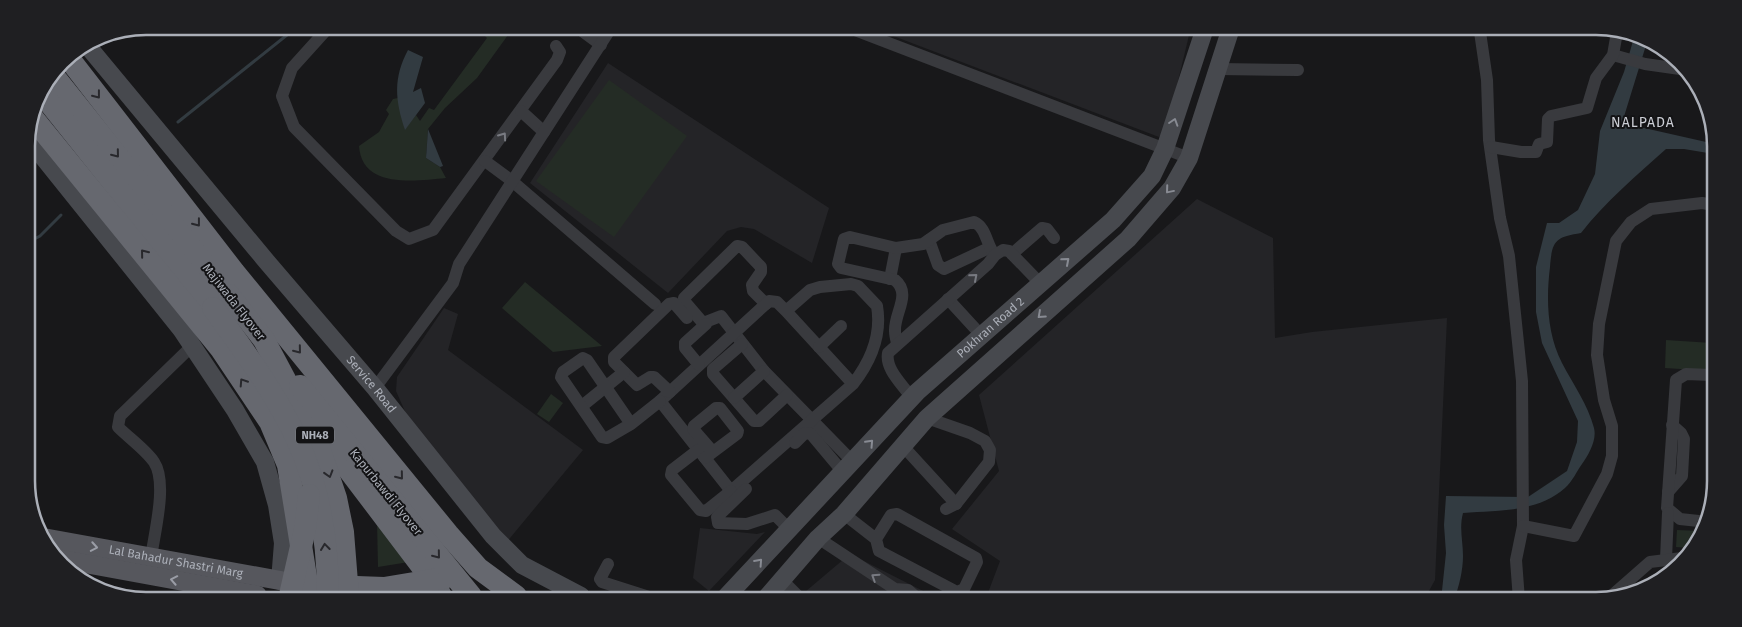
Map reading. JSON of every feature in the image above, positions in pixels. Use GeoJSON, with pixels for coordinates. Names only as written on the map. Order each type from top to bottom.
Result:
{"type":"FeatureCollection","features":[{"type":"Feature","properties":{"kind":"highway"},"geometry":{"type":"LineString","coordinates":[[73,63],[234,272],[344,408],[478,568],[509,590]]}},
{"type":"Feature","properties":{"kind":"highway","name":"Majiwada Flyover"},"geometry":{"type":"LineString","coordinates":[[57,80],[221,301],[274,397],[300,447],[309,474],[323,528],[328,592]]}},
{"type":"Feature","properties":{"kind":"highway","name":"Majiwada Flyover"},"geometry":{"type":"LineString","coordinates":[[46,98],[221,301],[264,340],[315,436],[326,465],[343,532],[348,592]]}},
{"type":"Feature","properties":{"kind":"highway"},"geometry":{"type":"LineString","coordinates":[[38,124],[221,349],[270,422],[288,465],[297,589]]}},
{"type":"Feature","properties":{"kind":"highway","name":"Kapurbawdi Flyover"},"geometry":{"type":"LineString","coordinates":[[264,340],[468,592]]}},
{"type":"Feature","properties":{"kind":"highway"},"geometry":{"type":"LineString","coordinates":[[270,422],[284,430],[299,433],[317,428],[344,408]]}},
{"type":"Feature","properties":{"kind":"highway"},"geometry":{"type":"LineString","coordinates":[[317,428],[437,589]]}},
{"type":"Feature","properties":{"kind":"highway"},"geometry":{"type":"LineString","coordinates":[[297,589],[307,513],[309,474]]}},
{"type":"Feature","properties":{"kind":"highway"},"geometry":{"type":"LineString","coordinates":[[297,589],[384,592],[437,589],[478,568]]}},
{"type":"Feature","properties":{"kind":"main road","name":"Pokhran Road 2"},"geometry":{"type":"LineString","coordinates":[[731,592],[914,394],[1113,220],[1152,176],[1165,149],[1203,35]]}},
{"type":"Feature","properties":{"kind":"main road","name":"Pokhran Road 2"},"geometry":{"type":"LineString","coordinates":[[771,592],[818,538],[844,514],[927,418],[1128,239],[1172,188],[1189,158],[1229,35]]}},
{"type":"Feature","properties":{"kind":"main road","name":"Service Road"},"geometry":{"type":"LineString","coordinates":[[98,46],[175,139],[177,152]]}},
{"type":"Feature","properties":{"kind":"main road","name":"Service Road"},"geometry":{"type":"LineString","coordinates":[[91,50],[266,262],[375,388],[493,536],[522,565],[573,592]]}},
{"type":"Feature","properties":{"kind":"main road"},"geometry":{"type":"LineString","coordinates":[[35,147],[192,346],[236,410],[266,465],[278,505],[283,543],[297,589]]}},
{"type":"Feature","properties":{"kind":"main road","name":"Lal Bahadur Shastri Marg"},"geometry":{"type":"LineString","coordinates":[[52,539],[297,589]]}},
{"type":"Feature","properties":{"kind":"main road","name":"Lal Bahadur Shastri Marg"},"geometry":{"type":"LineString","coordinates":[[70,561],[223,592]]}},
{"type":"Feature","properties":{"kind":"street"},"geometry":{"type":"LineString","coordinates":[[323,35],[292,68],[282,96],[294,127],[396,231],[409,239],[433,230],[557,60],[560,52],[556,46]]}},
{"type":"Feature","properties":{"kind":"street"},"geometry":{"type":"LineString","coordinates":[[587,35],[601,45]]}},
{"type":"Feature","properties":{"kind":"street"},"geometry":{"type":"LineString","coordinates":[[375,388],[453,283],[459,264],[607,35]]}},
{"type":"Feature","properties":{"kind":"street"},"geometry":{"type":"LineString","coordinates":[[868,35],[1189,158]]}},
{"type":"Feature","properties":{"kind":"street"},"geometry":{"type":"LineString","coordinates":[[1480,35],[1487,80],[1491,147],[1500,218],[1509,256],[1522,381],[1523,526],[1516,560],[1518,592]]}},
{"type":"Feature","properties":{"kind":"street"},"geometry":{"type":"LineString","coordinates":[[1617,37],[1619,57]]}},
{"type":"Feature","properties":{"kind":"street"},"geometry":{"type":"LineString","coordinates":[[1491,147],[1521,152],[1536,152],[1539,144],[1547,142],[1549,138],[1548,119],[1551,116],[1587,108],[1596,78],[1619,57]]}},
{"type":"Feature","properties":{"kind":"street"},"geometry":{"type":"LineString","coordinates":[[1619,57],[1645,64],[1674,68]]}},
{"type":"Feature","properties":{"kind":"street"},"geometry":{"type":"LineString","coordinates":[[1219,69],[1298,70]]}},
{"type":"Feature","properties":{"kind":"street"},"geometry":{"type":"LineString","coordinates":[[521,111],[544,132]]}},
{"type":"Feature","properties":{"kind":"street"},"geometry":{"type":"LineString","coordinates":[[485,161],[512,181],[655,304]]}},
{"type":"Feature","properties":{"kind":"street"},"geometry":{"type":"LineString","coordinates":[[1523,526],[1574,536],[1607,474],[1612,456],[1612,426],[1604,400],[1597,355],[1604,298],[1619,236],[1631,222],[1651,208],[1707,204]]}},
{"type":"Feature","properties":{"kind":"street"},"geometry":{"type":"LineString","coordinates":[[897,343],[894,330],[903,293],[901,285],[890,279],[840,268],[838,264],[844,239],[850,237],[896,248],[923,244],[943,230],[974,222],[983,230],[992,252],[988,264],[888,352],[887,359],[892,368],[892,374],[914,394]]}},
{"type":"Feature","properties":{"kind":"street"},"geometry":{"type":"LineString","coordinates":[[1012,254],[1042,228],[1047,229],[1054,238]]}},
{"type":"Feature","properties":{"kind":"street"},"geometry":{"type":"LineString","coordinates":[[928,240],[938,265],[944,269],[1003,250],[1012,254],[1040,283]]}},
{"type":"Feature","properties":{"kind":"street"},"geometry":{"type":"LineString","coordinates":[[702,327],[703,323],[684,302],[684,298],[737,246],[742,247],[761,267],[761,272],[752,285],[753,291],[766,304]]}},
{"type":"Feature","properties":{"kind":"street"},"geometry":{"type":"LineString","coordinates":[[890,279],[896,248]]}},
{"type":"Feature","properties":{"kind":"street"},"geometry":{"type":"LineString","coordinates":[[705,453],[672,470],[672,475],[700,510],[706,511],[732,491],[811,418],[853,384],[866,368],[875,349],[877,306],[858,286],[851,284],[820,287],[810,290],[786,311]]}},
{"type":"Feature","properties":{"kind":"street"},"geometry":{"type":"LineString","coordinates":[[948,299],[981,335]]}},
{"type":"Feature","properties":{"kind":"street"},"geometry":{"type":"LineString","coordinates":[[787,395],[759,421],[754,421],[713,374],[713,369],[769,300],[777,302],[786,311],[853,384]]}},
{"type":"Feature","properties":{"kind":"street"},"geometry":{"type":"LineString","coordinates":[[670,392],[654,377],[650,377],[637,385],[614,362],[614,357],[669,304],[674,303],[702,327]]}},
{"type":"Feature","properties":{"kind":"street"},"geometry":{"type":"LineString","coordinates":[[699,365],[685,348],[685,342],[718,315],[721,316],[764,371],[811,418],[847,466]]}},
{"type":"Feature","properties":{"kind":"street"},"geometry":{"type":"LineString","coordinates":[[819,347],[841,326]]}},
{"type":"Feature","properties":{"kind":"street"},"geometry":{"type":"LineString","coordinates":[[631,424],[587,360],[583,358],[563,372],[561,376],[602,437],[607,438],[631,424],[660,401],[699,365],[738,339]]}},
{"type":"Feature","properties":{"kind":"street"},"geometry":{"type":"LineString","coordinates":[[151,558],[159,503],[158,471],[154,462],[118,428],[120,416],[192,346]]}},
{"type":"Feature","properties":{"kind":"street"},"geometry":{"type":"LineString","coordinates":[[734,398],[764,371]]}},
{"type":"Feature","properties":{"kind":"street"},"geometry":{"type":"LineString","coordinates":[[582,406],[624,372]]}},
{"type":"Feature","properties":{"kind":"street"},"geometry":{"type":"LineString","coordinates":[[1619,590],[1650,562],[1674,558],[1667,510],[1676,380],[1686,374],[1707,375]]}},
{"type":"Feature","properties":{"kind":"street"},"geometry":{"type":"LineString","coordinates":[[660,401],[705,453],[732,491]]}},
{"type":"Feature","properties":{"kind":"street"},"geometry":{"type":"LineString","coordinates":[[902,445],[951,506],[989,462],[990,450],[985,441],[970,433],[927,418]]}},
{"type":"Feature","properties":{"kind":"street"},"geometry":{"type":"LineString","coordinates":[[789,529],[774,513],[747,524],[718,522],[718,517],[722,511],[805,434],[811,434],[847,466]]}},
{"type":"Feature","properties":{"kind":"street"},"geometry":{"type":"LineString","coordinates":[[1667,510],[1680,520],[1699,521]]}},
{"type":"Feature","properties":{"kind":"street"},"geometry":{"type":"LineString","coordinates":[[844,514],[876,538],[879,550],[957,592],[964,589],[977,562],[976,558],[897,514],[891,515],[876,538]]}},
{"type":"Feature","properties":{"kind":"street"},"geometry":{"type":"LineString","coordinates":[[818,538],[895,589],[908,590],[910,592]]}},
{"type":"Feature","properties":{"kind":"street"},"geometry":{"type":"LineString","coordinates":[[608,564],[600,579],[602,582],[633,592]]}},
{"type":"Feature","properties":{"kind":"street"},"geometry":{"type":"LineString","coordinates":[[782,580],[794,592]]}},
{"type":"Feature","properties":{"kind":"shaded area"},"geometry":{"type":"Polygon","coordinates":[[[484,35],[508,35],[477,78],[445,108],[428,129],[426,158],[440,167],[446,178],[406,181],[380,176],[370,170],[362,160],[359,146],[379,132],[389,114],[386,110],[393,99],[398,98],[405,129],[416,115],[420,121],[429,108],[434,110],[487,38],[484,35]]]}},
{"type":"Feature","properties":{"kind":"shaded area"},"geometry":{"type":"Polygon","coordinates":[[[891,35],[1189,35],[1166,131],[1159,137],[891,35]]]}},
{"type":"Feature","properties":{"kind":"shaded area"},"geometry":{"type":"Polygon","coordinates":[[[1633,42],[1646,46],[1622,123],[1707,142],[1707,153],[1684,149],[1666,149],[1611,199],[1581,233],[1561,238],[1554,245],[1548,291],[1549,316],[1553,340],[1562,363],[1591,419],[1595,433],[1592,447],[1570,483],[1554,496],[1542,502],[1516,509],[1463,513],[1461,529],[1463,561],[1459,584],[1456,592],[1442,592],[1446,553],[1444,525],[1446,496],[1528,497],[1567,471],[1577,442],[1578,421],[1542,343],[1536,312],[1536,267],[1547,223],[1559,223],[1578,210],[1595,174],[1600,131],[1624,72],[1633,42]]]}},
{"type":"Feature","properties":{"kind":"shaded area"},"geometry":{"type":"Polygon","coordinates":[[[408,50],[423,57],[413,92],[421,88],[425,103],[405,130],[399,109],[397,89],[400,70],[408,50]]]}},
{"type":"Feature","properties":{"kind":"shaded area"},"geometry":{"type":"Polygon","coordinates":[[[608,63],[829,208],[812,263],[754,229],[741,227],[727,231],[668,293],[530,183],[608,63]]]}},
{"type":"Feature","properties":{"kind":"shaded area"},"geometry":{"type":"Polygon","coordinates":[[[609,80],[687,136],[614,237],[536,181],[609,80]]]}},
{"type":"Feature","properties":{"kind":"shaded area"},"geometry":{"type":"Polygon","coordinates":[[[428,129],[443,166],[440,167],[426,158],[428,129]]]}},
{"type":"Feature","properties":{"kind":"shaded area"},"geometry":{"type":"Polygon","coordinates":[[[1197,199],[1273,238],[1275,338],[1312,332],[1447,318],[1435,580],[1428,592],[988,592],[1000,561],[952,529],[999,471],[979,395],[1197,199]]]}},
{"type":"Feature","properties":{"kind":"shaded area"},"geometry":{"type":"Polygon","coordinates":[[[525,282],[602,346],[553,352],[502,308],[525,282]]]}},
{"type":"Feature","properties":{"kind":"shaded area"},"geometry":{"type":"Polygon","coordinates":[[[444,308],[458,314],[448,350],[583,450],[505,544],[411,425],[396,391],[397,377],[444,308]]]}},
{"type":"Feature","properties":{"kind":"shaded area"},"geometry":{"type":"Polygon","coordinates":[[[1666,340],[1707,343],[1707,371],[1665,368],[1666,340]]]}},
{"type":"Feature","properties":{"kind":"shaded area"},"geometry":{"type":"Polygon","coordinates":[[[551,394],[563,403],[549,422],[537,414],[551,394]]]}},
{"type":"Feature","properties":{"kind":"shaded area"},"geometry":{"type":"Polygon","coordinates":[[[377,521],[409,562],[378,567],[377,521]]]}},
{"type":"Feature","properties":{"kind":"shaded area"},"geometry":{"type":"Polygon","coordinates":[[[700,528],[757,534],[765,532],[709,591],[693,578],[700,528]]]}},
{"type":"Feature","properties":{"kind":"shaded area"},"geometry":{"type":"Polygon","coordinates":[[[1677,530],[1695,531],[1684,548],[1676,547],[1677,530]]]}},
{"type":"Feature","properties":{"kind":"shaded area"},"geometry":{"type":"Polygon","coordinates":[[[850,554],[925,592],[805,592],[850,554]]]}},
{"type":"Feature","properties":{"kind":"waterway"},"geometry":{"type":"LineString","coordinates":[[178,122],[287,35]]}},
{"type":"Feature","properties":{"kind":"waterway"},"geometry":{"type":"LineString","coordinates":[[35,239],[61,215]]}},
{"type":"Feature","properties":{"kind":"district","name":"NALPADA"},"geometry":{"type":"Point","coordinates":[1643,122]}}]}
